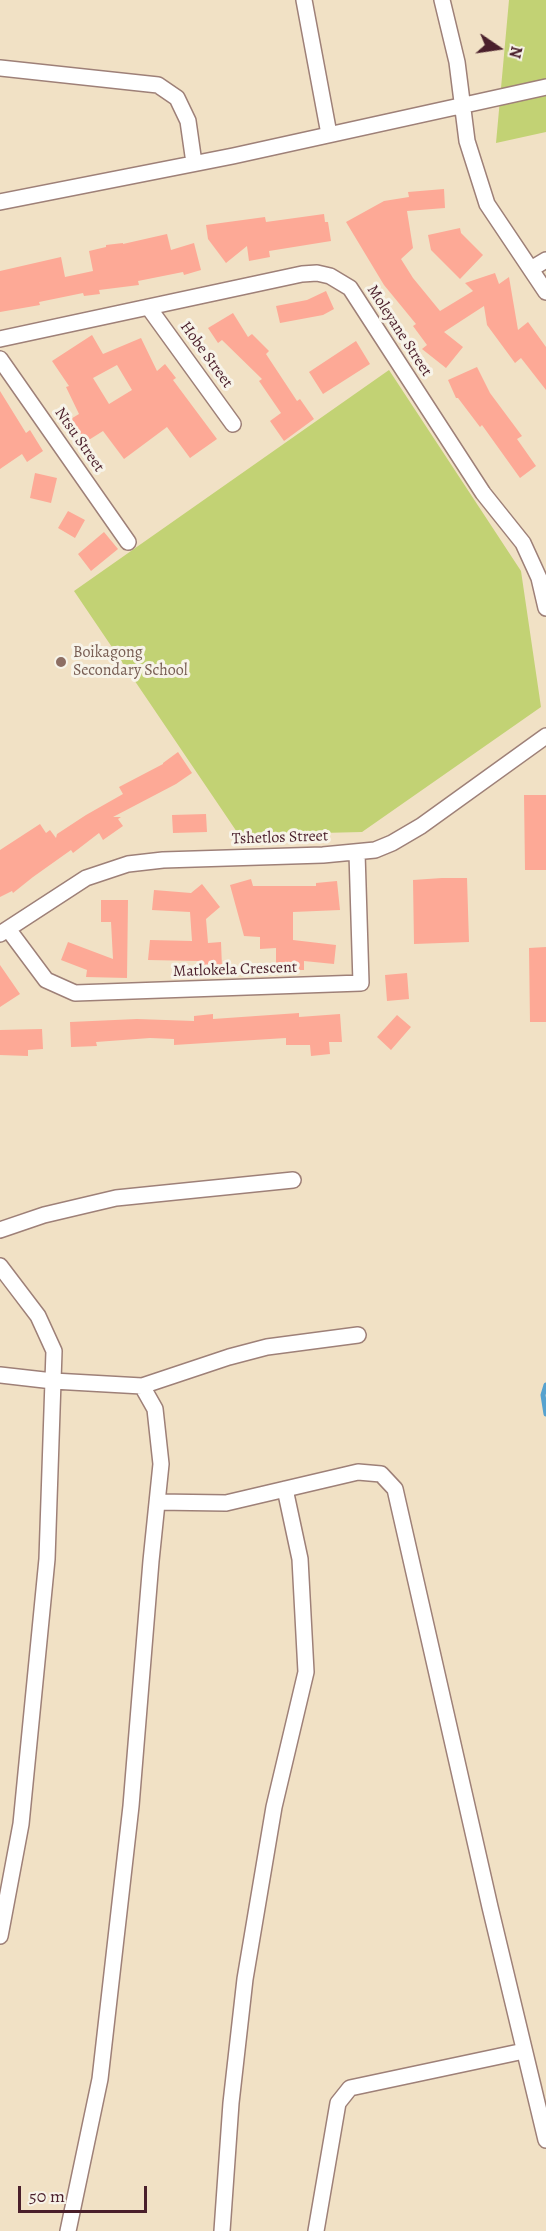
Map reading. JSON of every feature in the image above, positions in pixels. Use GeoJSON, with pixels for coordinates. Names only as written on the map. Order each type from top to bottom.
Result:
{"type":"FeatureCollection","features":[{"type":"Feature","properties":{"kind":"street"},"geometry":{"type":"LineString","coordinates":[[304,0],[329,134]]}},
{"type":"Feature","properties":{"kind":"street"},"geometry":{"type":"LineString","coordinates":[[442,0],[457,62],[467,141],[487,204],[546,292]]}},
{"type":"Feature","properties":{"kind":"street"},"geometry":{"type":"LineString","coordinates":[[0,68],[158,85],[177,98],[188,121],[194,163]]}},
{"type":"Feature","properties":{"kind":"street"},"geometry":{"type":"LineString","coordinates":[[0,202],[194,163],[546,87]]}},
{"type":"Feature","properties":{"kind":"street"},"geometry":{"type":"LineString","coordinates":[[531,269],[546,260]]}},
{"type":"Feature","properties":{"kind":"street","name":"Moleyane Street"},"geometry":{"type":"LineString","coordinates":[[0,339],[302,274],[317,273],[330,276],[350,288],[483,493],[523,543],[539,578],[546,608]]}},
{"type":"Feature","properties":{"kind":"street","name":"Hobe Street"},"geometry":{"type":"LineString","coordinates":[[149,308],[233,424]]}},
{"type":"Feature","properties":{"kind":"street","name":"Ntsu Street"},"geometry":{"type":"LineString","coordinates":[[0,359],[128,542]]}},
{"type":"Feature","properties":{"kind":"street","name":"Tshetlos Street"},"geometry":{"type":"LineString","coordinates":[[4,932],[86,878],[128,864],[163,860],[357,853],[375,850],[421,826],[546,736]]}},
{"type":"Feature","properties":{"kind":"street","name":"Matlokela Crescent"},"geometry":{"type":"LineString","coordinates":[[4,932],[46,980],[75,993],[362,983],[357,853]]}},
{"type":"Feature","properties":{"kind":"street"},"geometry":{"type":"LineString","coordinates":[[0,1230],[44,1215],[116,1198],[293,1180]]}},
{"type":"Feature","properties":{"kind":"street"},"geometry":{"type":"LineString","coordinates":[[0,1266],[38,1316],[54,1351],[45,1582],[21,1824],[0,1936]]}},
{"type":"Feature","properties":{"kind":"street"},"geometry":{"type":"LineString","coordinates":[[0,1375],[53,1381],[142,1386],[267,1347],[358,1335]]}},
{"type":"Feature","properties":{"kind":"street"},"geometry":{"type":"LineString","coordinates":[[68,2231],[100,2079],[130,1806],[161,1464],[155,1409],[142,1386]]}},
{"type":"Feature","properties":{"kind":"street"},"geometry":{"type":"LineString","coordinates":[[157,1502],[226,1503],[358,1472],[381,1474],[395,1489],[487,1896],[546,2140]]}},
{"type":"Feature","properties":{"kind":"street"},"geometry":{"type":"LineString","coordinates":[[222,2231],[231,2103],[245,1979],[274,1807],[306,1672],[300,1559],[285,1489]]}},
{"type":"Feature","properties":{"kind":"street"},"geometry":{"type":"LineString","coordinates":[[316,2231],[338,2103],[350,2088],[524,2051]]}},
{"type":"Feature","properties":{"kind":"green space"},"geometry":{"type":"Polygon","coordinates":[[[509,0],[546,0],[546,132],[496,143],[509,0]]]}},
{"type":"Feature","properties":{"kind":"green space"},"geometry":{"type":"Polygon","coordinates":[[[389,370],[521,571],[541,707],[362,832],[239,835],[74,591],[389,370]]]}},
{"type":"Feature","properties":{"kind":"building"},"geometry":{"type":"Polygon","coordinates":[[[444,189],[445,208],[407,211],[413,248],[401,259],[413,278],[440,311],[473,291],[465,283],[495,273],[499,284],[509,277],[518,330],[528,322],[546,347],[546,390],[521,358],[515,363],[487,325],[484,306],[444,332],[463,347],[446,368],[422,349],[427,345],[413,326],[416,324],[384,285],[346,222],[384,201],[409,197],[408,192],[444,189]]]}},
{"type":"Feature","properties":{"kind":"building"},"geometry":{"type":"Polygon","coordinates":[[[324,214],[325,222],[328,222],[331,241],[269,251],[270,257],[249,261],[247,246],[226,263],[208,239],[206,225],[265,217],[266,222],[324,214]]]}},
{"type":"Feature","properties":{"kind":"building"},"geometry":{"type":"Polygon","coordinates":[[[460,228],[461,233],[483,255],[460,279],[431,250],[428,235],[460,228]]]}},
{"type":"Feature","properties":{"kind":"building"},"geometry":{"type":"Polygon","coordinates":[[[167,234],[171,250],[194,243],[201,270],[184,275],[183,272],[138,281],[139,285],[99,290],[100,294],[84,296],[83,293],[39,302],[40,305],[0,312],[0,271],[61,257],[65,277],[93,271],[89,251],[106,247],[106,245],[123,244],[167,234]]]}},
{"type":"Feature","properties":{"kind":"building"},"geometry":{"type":"Polygon","coordinates":[[[326,291],[334,309],[323,315],[280,323],[276,306],[307,300],[326,291]]]}},
{"type":"Feature","properties":{"kind":"building"},"geometry":{"type":"Polygon","coordinates":[[[233,313],[248,337],[252,334],[269,351],[266,354],[297,401],[300,399],[314,419],[284,441],[270,421],[281,413],[259,381],[262,379],[222,340],[218,343],[208,328],[233,313]]]}},
{"type":"Feature","properties":{"kind":"building"},"geometry":{"type":"Polygon","coordinates":[[[92,335],[103,354],[141,338],[157,371],[165,364],[176,378],[173,380],[217,439],[190,458],[167,427],[124,459],[103,431],[84,443],[69,420],[79,414],[66,387],[69,386],[52,361],[92,335]],[[117,365],[93,378],[109,404],[132,390],[117,365]]]}},
{"type":"Feature","properties":{"kind":"building"},"geometry":{"type":"Polygon","coordinates":[[[356,341],[370,364],[323,394],[309,372],[356,341]]]}},
{"type":"Feature","properties":{"kind":"building"},"geometry":{"type":"Polygon","coordinates":[[[477,367],[490,393],[522,436],[517,439],[536,466],[520,478],[482,425],[480,427],[456,398],[448,380],[477,367]]]}},
{"type":"Feature","properties":{"kind":"building"},"geometry":{"type":"Polygon","coordinates":[[[0,391],[26,433],[30,430],[43,451],[27,462],[22,454],[0,469],[0,391]]]}},
{"type":"Feature","properties":{"kind":"building"},"geometry":{"type":"Polygon","coordinates":[[[35,473],[57,478],[51,503],[30,498],[35,473]]]}},
{"type":"Feature","properties":{"kind":"building"},"geometry":{"type":"Polygon","coordinates":[[[68,511],[85,520],[75,538],[58,528],[68,511]]]}},
{"type":"Feature","properties":{"kind":"building"},"geometry":{"type":"Polygon","coordinates":[[[104,532],[118,549],[91,571],[78,554],[104,532]]]}},
{"type":"Feature","properties":{"kind":"building"},"geometry":{"type":"Polygon","coordinates":[[[178,752],[192,773],[176,784],[113,817],[121,817],[118,819],[123,826],[103,840],[99,833],[73,853],[71,850],[13,893],[12,891],[0,897],[0,850],[40,824],[46,833],[50,830],[56,838],[57,834],[123,794],[119,787],[163,764],[178,752]]]}},
{"type":"Feature","properties":{"kind":"building"},"geometry":{"type":"Polygon","coordinates":[[[524,795],[546,795],[546,870],[525,870],[524,795]]]}},
{"type":"Feature","properties":{"kind":"building"},"geometry":{"type":"Polygon","coordinates":[[[206,814],[207,832],[173,833],[172,815],[206,814]]]}},
{"type":"Feature","properties":{"kind":"building"},"geometry":{"type":"Polygon","coordinates":[[[467,878],[469,942],[414,944],[413,880],[467,878]]]}},
{"type":"Feature","properties":{"kind":"building"},"geometry":{"type":"Polygon","coordinates":[[[251,879],[253,886],[316,886],[316,883],[337,881],[340,910],[293,912],[293,940],[336,945],[334,964],[304,961],[304,970],[276,970],[276,948],[260,949],[260,937],[244,936],[230,885],[251,879]]]}},
{"type":"Feature","properties":{"kind":"building"},"geometry":{"type":"Polygon","coordinates":[[[202,884],[220,907],[206,919],[208,943],[221,942],[222,967],[199,969],[198,961],[148,960],[150,940],[192,941],[190,912],[152,910],[154,890],[191,893],[202,884]]]}},
{"type":"Feature","properties":{"kind":"building"},"geometry":{"type":"Polygon","coordinates":[[[101,900],[128,900],[127,978],[86,977],[87,970],[61,960],[68,942],[113,959],[111,922],[101,922],[101,900]]]}},
{"type":"Feature","properties":{"kind":"building"},"geometry":{"type":"Polygon","coordinates":[[[546,947],[546,1022],[530,1022],[529,948],[546,947]]]}},
{"type":"Feature","properties":{"kind":"building"},"geometry":{"type":"Polygon","coordinates":[[[0,965],[20,994],[0,1007],[0,965]]]}},
{"type":"Feature","properties":{"kind":"building"},"geometry":{"type":"Polygon","coordinates":[[[407,973],[409,999],[387,1001],[385,975],[407,973]]]}},
{"type":"Feature","properties":{"kind":"building"},"geometry":{"type":"Polygon","coordinates":[[[299,1013],[299,1017],[340,1014],[342,1042],[329,1042],[330,1054],[311,1056],[310,1045],[286,1045],[286,1038],[174,1045],[174,1039],[150,1038],[96,1042],[97,1046],[71,1047],[70,1022],[137,1019],[194,1021],[194,1016],[213,1014],[213,1019],[299,1013]]]}},
{"type":"Feature","properties":{"kind":"building"},"geometry":{"type":"Polygon","coordinates":[[[397,1015],[411,1027],[391,1050],[377,1037],[397,1015]]]}},
{"type":"Feature","properties":{"kind":"building"},"geometry":{"type":"Polygon","coordinates":[[[42,1029],[43,1049],[28,1050],[28,1056],[0,1055],[0,1030],[42,1029]]]}},
{"type":"Feature","properties":{"kind":"waterway"},"geometry":{"type":"LineString","coordinates":[[546,1385],[543,1395],[546,1414]]}},
{"type":"Feature","properties":{"kind":"place","name":"Boikagong Secondary School"},"geometry":{"type":"Point","coordinates":[61,662]}}]}
